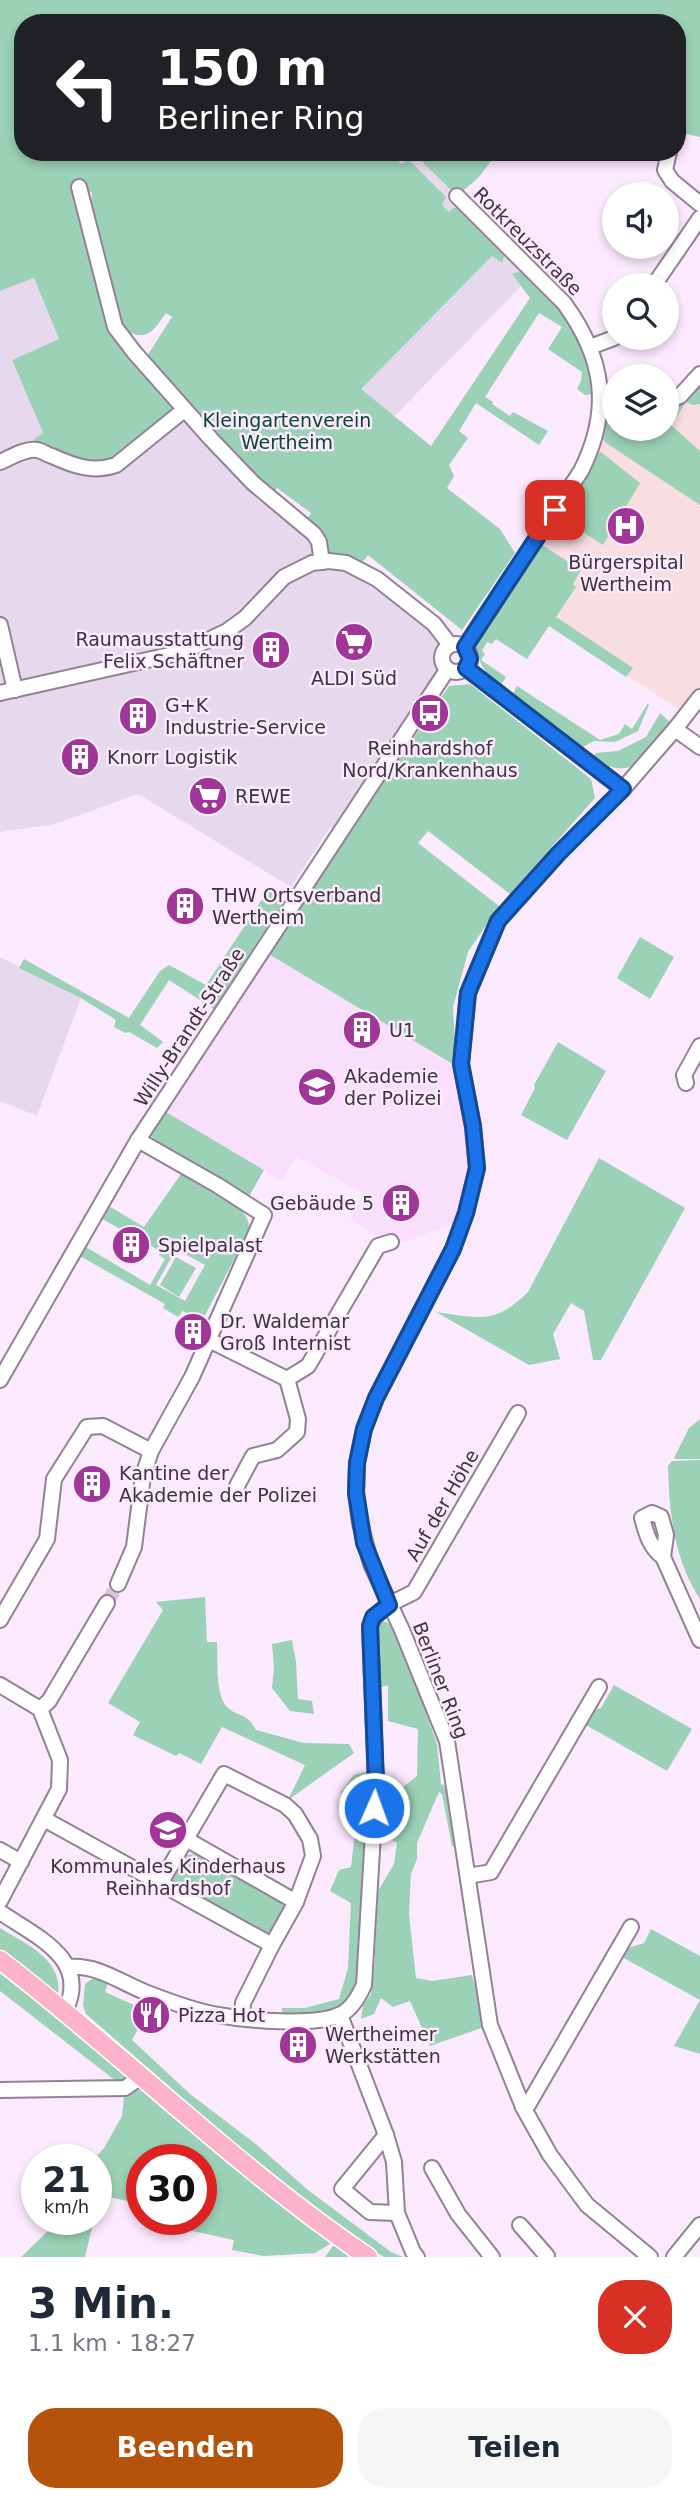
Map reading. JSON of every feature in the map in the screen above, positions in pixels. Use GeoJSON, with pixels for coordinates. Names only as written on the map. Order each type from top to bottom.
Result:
{"type":"FeatureCollection","features":[{"type":"Feature","properties":{"kind":"main road"},"geometry":{"type":"LineString","coordinates":[[0,1960],[65,2011],[293,2203],[368,2257]]}},
{"type":"Feature","properties":{"kind":"street"},"geometry":{"type":"LineString","coordinates":[[667,161],[665,170],[672,181],[700,204]]}},
{"type":"Feature","properties":{"kind":"street"},"geometry":{"type":"LineString","coordinates":[[79,187],[115,327],[184,410],[253,483],[314,534],[319,542],[322,562]]}},
{"type":"Feature","properties":{"kind":"street","name":"Rotkreuzstraße"},"geometry":{"type":"LineString","coordinates":[[457,196],[564,303],[590,346],[602,391]]}},
{"type":"Feature","properties":{"kind":"street"},"geometry":{"type":"LineString","coordinates":[[662,273],[700,218]]}},
{"type":"Feature","properties":{"kind":"street"},"geometry":{"type":"LineString","coordinates":[[590,346],[602,342]]}},
{"type":"Feature","properties":{"kind":"street"},"geometry":{"type":"LineString","coordinates":[[679,396],[700,374]]}},
{"type":"Feature","properties":{"kind":"street"},"geometry":{"type":"LineString","coordinates":[[0,462],[26,451],[37,450],[88,469],[104,469],[116,465],[184,410]]}},
{"type":"Feature","properties":{"kind":"street","name":"Rotkreuzstraße"},"geometry":{"type":"LineString","coordinates":[[465,647],[580,471],[602,422]]}},
{"type":"Feature","properties":{"kind":"street"},"geometry":{"type":"LineString","coordinates":[[0,693],[183,652],[227,631],[245,618],[284,577],[312,563],[346,563],[377,579],[434,624],[450,645]]}},
{"type":"Feature","properties":{"kind":"street"},"geometry":{"type":"LineString","coordinates":[[0,625],[15,690]]}},
{"type":"Feature","properties":{"kind":"street"},"geometry":{"type":"LineString","coordinates":[[456,643],[465,647],[470,659],[466,668],[457,673],[447,670],[441,655],[450,645],[456,643]]}},
{"type":"Feature","properties":{"kind":"street"},"geometry":{"type":"LineString","coordinates":[[466,668],[623,789]]}},
{"type":"Feature","properties":{"kind":"street","name":"Willy-Brandt-Straße"},"geometry":{"type":"LineString","coordinates":[[0,1380],[138,1140],[447,670]]}},
{"type":"Feature","properties":{"kind":"street","name":"Berliner Ring"},"geometry":{"type":"LineString","coordinates":[[650,2257],[587,2205],[550,2155],[523,2107],[490,2025],[447,1741],[402,1630],[371,1564],[362,1533],[356,1493],[357,1463],[364,1429],[376,1398],[453,1249],[466,1213],[477,1168],[473,1126],[461,1064],[468,993],[498,921],[558,854],[623,789],[676,729],[700,697]]}},
{"type":"Feature","properties":{"kind":"street"},"geometry":{"type":"LineString","coordinates":[[676,729],[700,747]]}},
{"type":"Feature","properties":{"kind":"street"},"geometry":{"type":"LineString","coordinates":[[686,1083],[684,1075],[700,1046]]}},
{"type":"Feature","properties":{"kind":"street"},"geometry":{"type":"LineString","coordinates":[[118,1584],[134,1547],[143,1476],[151,1451],[192,1377],[264,1215],[138,1140]]}},
{"type":"Feature","properties":{"kind":"street"},"geometry":{"type":"LineString","coordinates":[[287,1379],[308,1366],[378,1246],[391,1242]]}},
{"type":"Feature","properties":{"kind":"street"},"geometry":{"type":"LineString","coordinates":[[209,1340],[287,1379],[298,1419],[297,1432],[277,1450],[253,1456],[237,1486]]}},
{"type":"Feature","properties":{"kind":"street","name":"Auf der Höhe"},"geometry":{"type":"LineString","coordinates":[[389,1605],[414,1592],[518,1413]]}},
{"type":"Feature","properties":{"kind":"street"},"geometry":{"type":"LineString","coordinates":[[0,1620],[47,1539],[54,1479],[87,1427],[103,1426],[151,1451]]}},
{"type":"Feature","properties":{"kind":"street"},"geometry":{"type":"LineString","coordinates":[[663,1557],[700,1640]]}},
{"type":"Feature","properties":{"kind":"street"},"geometry":{"type":"LineString","coordinates":[[40,1709],[49,1701],[107,1603]]}},
{"type":"Feature","properties":{"kind":"street"},"geometry":{"type":"LineString","coordinates":[[70,1967],[94,1968],[146,1993],[215,2015],[295,2021],[319,2020],[340,2015],[354,2002],[364,1985],[376,1783],[370,1626],[373,1617],[389,1605]]}},
{"type":"Feature","properties":{"kind":"street"},"geometry":{"type":"LineString","coordinates":[[0,1685],[40,1709],[57,1750],[60,1769],[59,1789],[0,1901]]}},
{"type":"Feature","properties":{"kind":"street"},"geometry":{"type":"LineString","coordinates":[[468,1876],[491,1872],[599,1687]]}},
{"type":"Feature","properties":{"kind":"street"},"geometry":{"type":"LineString","coordinates":[[160,1884],[224,1774],[285,1805],[295,1814],[310,1839],[313,1856],[296,1902],[243,2003],[242,2018]]}},
{"type":"Feature","properties":{"kind":"street"},"geometry":{"type":"LineString","coordinates":[[44,1819],[272,1945]]}},
{"type":"Feature","properties":{"kind":"street"},"geometry":{"type":"LineString","coordinates":[[186,1839],[296,1902]]}},
{"type":"Feature","properties":{"kind":"street"},"geometry":{"type":"LineString","coordinates":[[0,1850],[21,1862]]}},
{"type":"Feature","properties":{"kind":"street"},"geometry":{"type":"LineString","coordinates":[[0,1912],[44,1941],[70,1967],[71,1988],[65,2011]]}},
{"type":"Feature","properties":{"kind":"street"},"geometry":{"type":"LineString","coordinates":[[523,2107],[528,2105],[631,1927]]}},
{"type":"Feature","properties":{"kind":"street"},"geometry":{"type":"LineString","coordinates":[[340,2015],[386,2135],[394,2162],[397,2213],[417,2257]]}},
{"type":"Feature","properties":{"kind":"street"},"geometry":{"type":"LineString","coordinates":[[0,2090],[125,2088],[142,2076]]}},
{"type":"Feature","properties":{"kind":"street"},"geometry":{"type":"LineString","coordinates":[[386,2135],[342,2189],[370,2212],[397,2213]]}},
{"type":"Feature","properties":{"kind":"street"},"geometry":{"type":"LineString","coordinates":[[432,2168],[458,2214],[492,2257]]}},
{"type":"Feature","properties":{"kind":"street"},"geometry":{"type":"LineString","coordinates":[[520,2225],[547,2257]]}},
{"type":"Feature","properties":{"kind":"street"},"geometry":{"type":"LineString","coordinates":[[674,2257],[685,2251],[700,2225]]}},
{"type":"Feature","properties":{"kind":"shaded area"},"geometry":{"type":"Polygon","coordinates":[[[348,161],[421,161],[534,273],[377,434],[261,332],[348,161]]]}},
{"type":"Feature","properties":{"kind":"shaded area"},"geometry":{"type":"Polygon","coordinates":[[[34,278],[59,339],[12,360],[43,434],[184,410],[346,563],[434,624],[445,649],[441,660],[445,667],[340,833],[330,827],[291,887],[138,794],[55,824],[0,832],[0,291],[34,278]]]}},
{"type":"Feature","properties":{"kind":"shaded area","name":"Bürgerspital Wertheim"},"geometry":{"type":"Polygon","coordinates":[[[700,389],[700,690],[683,712],[507,595],[596,456],[602,437],[602,441],[679,441],[679,404],[700,389]]]}},
{"type":"Feature","properties":{"kind":"shaded area","name":"Akademie der Polizei"},"geometry":{"type":"Polygon","coordinates":[[[262,950],[456,1066],[472,1147],[470,1186],[455,1223],[404,1242],[381,1237],[350,1219],[363,1193],[296,1156],[282,1180],[160,1108],[262,950]]]}},
{"type":"Feature","properties":{"kind":"shaded area"},"geometry":{"type":"Polygon","coordinates":[[[0,957],[81,998],[37,1116],[0,1101],[0,957]]]}},
{"type":"Feature","properties":{"kind":"green space","name":"Kleingartenverein Wertheim"},"geometry":{"type":"Polygon","coordinates":[[[0,0],[700,0],[700,137],[686,134],[686,14],[14,14],[14,161],[398,161],[401,164],[410,161],[446,197],[442,205],[449,212],[458,208],[505,253],[502,263],[492,256],[361,389],[431,446],[530,298],[512,274],[522,271],[527,274],[566,316],[585,349],[594,388],[591,394],[585,395],[577,389],[582,372],[548,349],[562,327],[539,313],[485,397],[510,416],[513,412],[548,431],[539,445],[476,403],[459,431],[468,438],[449,465],[454,476],[447,488],[500,529],[515,553],[462,630],[368,555],[358,568],[329,561],[304,524],[311,513],[277,488],[272,494],[248,472],[147,356],[172,317],[166,313],[157,326],[143,335],[122,329],[90,209],[92,192],[82,195],[115,327],[182,407],[104,469],[37,450],[34,439],[43,433],[12,360],[59,339],[34,278],[0,291],[0,0]]]}},
{"type":"Feature","properties":{"kind":"green space"},"geometry":{"type":"Polygon","coordinates":[[[421,161],[491,161],[479,177],[457,196],[421,161]]]}},
{"type":"Feature","properties":{"kind":"green space"},"geometry":{"type":"Polygon","coordinates":[[[700,386],[700,404],[686,402],[679,413],[679,403],[688,400],[700,386]]]}},
{"type":"Feature","properties":{"kind":"green space"},"geometry":{"type":"Polygon","coordinates":[[[679,432],[700,451],[700,505],[604,441],[679,441],[679,432]]]}},
{"type":"Feature","properties":{"kind":"green space"},"geometry":{"type":"Polygon","coordinates":[[[601,452],[640,483],[603,545],[566,521],[558,533],[552,528],[595,455],[601,452]]]}},
{"type":"Feature","properties":{"kind":"green space"},"geometry":{"type":"Polygon","coordinates":[[[542,545],[581,570],[573,584],[576,587],[556,617],[633,668],[626,677],[549,626],[527,659],[496,639],[492,644],[487,642],[481,660],[506,677],[501,685],[485,671],[479,660],[475,639],[538,546],[542,545]]]}},
{"type":"Feature","properties":{"kind":"green space"},"geometry":{"type":"Polygon","coordinates":[[[470,684],[591,779],[595,798],[510,894],[428,831],[418,843],[499,906],[468,952],[453,1007],[456,1066],[267,953],[449,686],[470,684]]]}},
{"type":"Feature","properties":{"kind":"green space"},"geometry":{"type":"Polygon","coordinates":[[[517,686],[600,740],[619,734],[625,724],[632,729],[648,703],[649,705],[638,731],[615,742],[594,741],[581,748],[512,696],[517,686]]]}},
{"type":"Feature","properties":{"kind":"green space"},"geometry":{"type":"Polygon","coordinates":[[[660,713],[672,724],[638,762],[619,768],[607,766],[593,758],[596,753],[618,751],[646,737],[660,713]]]}},
{"type":"Feature","properties":{"kind":"green space"},"geometry":{"type":"Polygon","coordinates":[[[268,890],[292,906],[220,1013],[169,980],[140,1025],[163,1042],[157,1048],[114,1027],[116,1020],[81,998],[19,968],[24,959],[129,1018],[160,971],[169,965],[206,985],[268,890]]]}},
{"type":"Feature","properties":{"kind":"green space"},"geometry":{"type":"Polygon","coordinates":[[[640,937],[674,957],[650,999],[617,978],[640,937]]]}},
{"type":"Feature","properties":{"kind":"green space"},"geometry":{"type":"Polygon","coordinates":[[[558,1042],[606,1071],[567,1140],[521,1115],[558,1042]]]}},
{"type":"Feature","properties":{"kind":"green space"},"geometry":{"type":"Polygon","coordinates":[[[166,1112],[264,1170],[248,1198],[155,1145],[151,1133],[166,1112]]]}},
{"type":"Feature","properties":{"kind":"green space"},"geometry":{"type":"Polygon","coordinates":[[[599,1158],[685,1208],[601,1360],[593,1360],[584,1311],[571,1303],[553,1334],[560,1359],[529,1365],[436,1312],[486,1317],[506,1310],[528,1292],[599,1158]]]}},
{"type":"Feature","properties":{"kind":"green space"},"geometry":{"type":"Polygon","coordinates":[[[181,1174],[233,1202],[247,1219],[250,1229],[202,1321],[183,1311],[178,1317],[163,1308],[165,1304],[78,1255],[84,1246],[150,1285],[165,1259],[159,1255],[160,1251],[99,1217],[107,1205],[144,1227],[181,1174]],[[176,1249],[156,1285],[185,1301],[205,1265],[176,1249]]]}},
{"type":"Feature","properties":{"kind":"green space"},"geometry":{"type":"Polygon","coordinates":[[[176,1257],[196,1268],[179,1297],[160,1285],[176,1257]]]}},
{"type":"Feature","properties":{"kind":"green space"},"geometry":{"type":"Polygon","coordinates":[[[700,1419],[700,1459],[674,1458],[689,1428],[700,1419]]]}},
{"type":"Feature","properties":{"kind":"green space"},"geometry":{"type":"Polygon","coordinates":[[[700,1460],[700,1599],[679,1552],[670,1501],[668,1466],[672,1461],[700,1460]]]}},
{"type":"Feature","properties":{"kind":"green space"},"geometry":{"type":"Polygon","coordinates":[[[205,1597],[207,1642],[217,1642],[219,1686],[227,1707],[249,1720],[256,1730],[304,1743],[349,1744],[354,1753],[288,1800],[305,1765],[222,1727],[201,1764],[179,1753],[176,1756],[133,1735],[140,1722],[108,1703],[163,1610],[156,1602],[205,1597]]]}},
{"type":"Feature","properties":{"kind":"green space"},"geometry":{"type":"Polygon","coordinates":[[[384,1621],[391,1625],[415,1675],[413,1676],[437,1744],[441,1784],[449,1788],[458,1846],[452,1846],[442,1794],[439,1792],[417,1843],[417,1859],[411,1874],[409,1914],[416,1978],[432,1981],[472,1975],[487,2026],[430,2046],[410,2001],[393,2007],[381,1998],[374,2014],[361,2019],[363,2006],[371,1994],[374,1972],[378,1891],[394,1864],[397,1843],[381,1834],[382,1824],[402,1818],[409,1804],[403,1787],[417,1776],[418,1729],[388,1721],[388,1685],[379,1688],[376,1642],[379,1626],[384,1621]]]}},
{"type":"Feature","properties":{"kind":"green space"},"geometry":{"type":"Polygon","coordinates":[[[292,1640],[298,1699],[312,1701],[314,1714],[290,1711],[272,1688],[272,1644],[292,1640]]]}},
{"type":"Feature","properties":{"kind":"green space"},"geometry":{"type":"Polygon","coordinates":[[[614,1685],[692,1729],[667,1771],[579,1721],[584,1712],[601,1708],[614,1685]]]}},
{"type":"Feature","properties":{"kind":"green space"},"geometry":{"type":"Polygon","coordinates":[[[370,1771],[358,1980],[345,2001],[337,2007],[318,2013],[282,2014],[282,2008],[305,2008],[339,1999],[348,1968],[351,1903],[330,1891],[339,1870],[351,1867],[355,1833],[344,1825],[341,1792],[354,1775],[370,1771]]]}},
{"type":"Feature","properties":{"kind":"green space"},"geometry":{"type":"Polygon","coordinates":[[[199,1854],[282,1901],[284,1912],[272,1934],[263,1936],[178,1889],[172,1877],[185,1855],[199,1854]]]}},
{"type":"Feature","properties":{"kind":"green space"},"geometry":{"type":"Polygon","coordinates":[[[0,1928],[32,1947],[49,1963],[58,1984],[58,1997],[0,1954],[0,1928]]]}},
{"type":"Feature","properties":{"kind":"green space"},"geometry":{"type":"Polygon","coordinates":[[[651,1929],[700,1956],[700,2000],[622,1957],[625,1949],[644,1943],[651,1929]]]}},
{"type":"Feature","properties":{"kind":"green space"},"geometry":{"type":"Polygon","coordinates":[[[0,1960],[368,2257],[325,2257],[338,2239],[315,2253],[264,2256],[232,2250],[234,2240],[211,2235],[217,2235],[217,2144],[126,2144],[126,2201],[112,2198],[112,2144],[106,2144],[122,2116],[125,2088],[0,1991],[0,1960]]]}},
{"type":"Feature","properties":{"kind":"green space"},"geometry":{"type":"Polygon","coordinates":[[[92,1979],[108,1983],[105,1992],[134,2005],[131,2014],[143,2020],[132,2040],[190,2094],[257,2145],[308,2190],[391,2252],[403,2257],[384,2257],[360,2243],[248,2155],[86,2014],[83,2005],[85,1984],[92,1979]]]}},
{"type":"Feature","properties":{"kind":"green space"},"geometry":{"type":"Polygon","coordinates":[[[700,2000],[700,2054],[674,2046],[700,2000]]]}},
{"type":"Feature","properties":{"kind":"green space"},"geometry":{"type":"Polygon","coordinates":[[[44,2235],[90,2235],[85,2257],[21,2257],[44,2235]]]}},
{"type":"Feature","properties":{"kind":"tunnel"},"geometry":{"type":"LineString","coordinates":[[107,1603],[118,1584]]}},
{"type":"Feature","properties":{"kind":"place","name":"Bürgerspital Wertheim"},"geometry":{"type":"Point","coordinates":[626,526]}},
{"type":"Feature","properties":{"kind":"place","name":"ALDI Süd"},"geometry":{"type":"Point","coordinates":[354,642]}},
{"type":"Feature","properties":{"kind":"place","name":"Raumausstattung Felix Schäftner"},"geometry":{"type":"Point","coordinates":[271,650]}},
{"type":"Feature","properties":{"kind":"place","name":"Reinhardshof Nord/Krankenhaus"},"geometry":{"type":"Point","coordinates":[430,713]}},
{"type":"Feature","properties":{"kind":"place","name":"G+K Industrie-Service"},"geometry":{"type":"Point","coordinates":[138,716]}},
{"type":"Feature","properties":{"kind":"place","name":"Knorr Logistik"},"geometry":{"type":"Point","coordinates":[80,757]}},
{"type":"Feature","properties":{"kind":"place","name":"REWE"},"geometry":{"type":"Point","coordinates":[208,796]}},
{"type":"Feature","properties":{"kind":"place","name":"THW Ortsverband Wertheim"},"geometry":{"type":"Point","coordinates":[185,906]}},
{"type":"Feature","properties":{"kind":"place","name":"U1"},"geometry":{"type":"Point","coordinates":[362,1030]}},
{"type":"Feature","properties":{"kind":"place","name":"Akademie der Polizei"},"geometry":{"type":"Point","coordinates":[317,1087]}},
{"type":"Feature","properties":{"kind":"place","name":"Gebäude 5"},"geometry":{"type":"Point","coordinates":[401,1203]}},
{"type":"Feature","properties":{"kind":"place","name":"Spielpalast"},"geometry":{"type":"Point","coordinates":[131,1245]}},
{"type":"Feature","properties":{"kind":"place","name":"Dr. Waldemar Groß Internist"},"geometry":{"type":"Point","coordinates":[193,1332]}},
{"type":"Feature","properties":{"kind":"place","name":"Kantine der Akademie der Polizei"},"geometry":{"type":"Point","coordinates":[92,1484]}},
{"type":"Feature","properties":{"kind":"place","name":"Kommunales Kinderhaus Reinhardshof"},"geometry":{"type":"Point","coordinates":[168,1830]}},
{"type":"Feature","properties":{"kind":"place","name":"Pizza Hot"},"geometry":{"type":"Point","coordinates":[151,2015]}},
{"type":"Feature","properties":{"kind":"place","name":"Wertheimer Werkstätten"},"geometry":{"type":"Point","coordinates":[298,2045]}},
{"type":"Feature","properties":{"kind":"route"},"geometry":{"type":"LineString","coordinates":[[374,1808],[376,1783],[370,1626],[373,1617],[389,1605],[364,1543],[356,1493],[357,1463],[364,1429],[376,1398],[453,1249],[466,1213],[477,1168],[473,1126],[461,1064],[468,993],[498,921],[558,854],[623,789],[466,668],[470,659],[469,651],[465,647],[555,510]]}}]}
